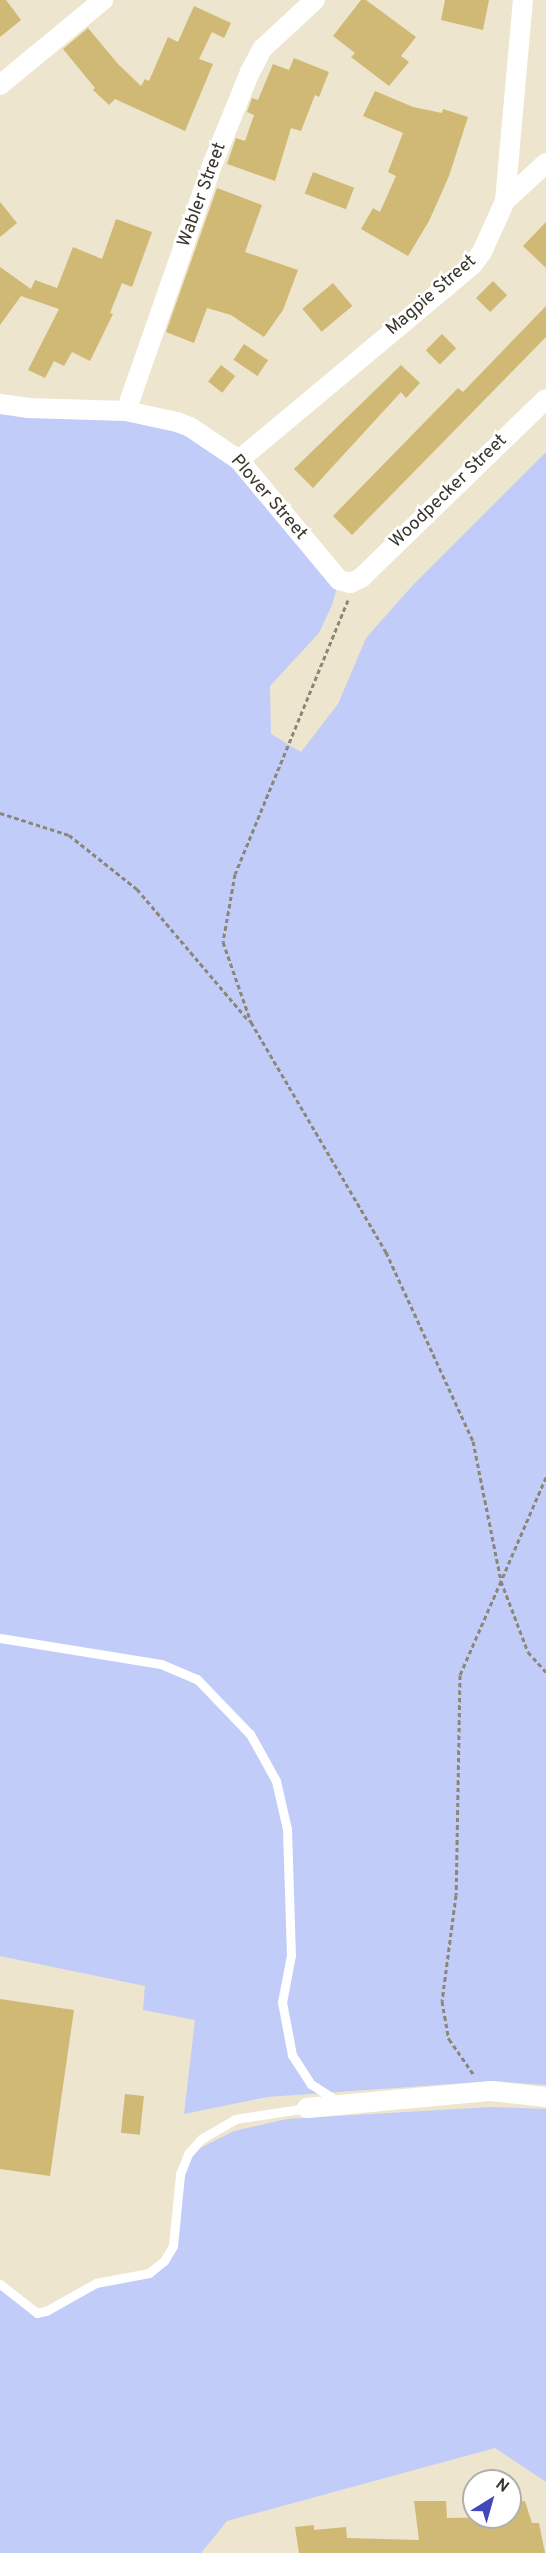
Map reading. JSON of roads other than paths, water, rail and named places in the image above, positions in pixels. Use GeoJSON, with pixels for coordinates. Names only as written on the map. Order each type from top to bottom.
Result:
{"type":"FeatureCollection","features":[{"type":"Feature","properties":{"kind":"street"},"geometry":{"type":"LineString","coordinates":[[0,85],[103,0]]}},
{"type":"Feature","properties":{"kind":"street","name":"Wabler Street"},"geometry":{"type":"LineString","coordinates":[[126,411],[213,163],[250,72],[262,49],[315,0]]}},
{"type":"Feature","properties":{"kind":"street","name":"Magpie Street"},"geometry":{"type":"LineString","coordinates":[[239,460],[472,265],[490,240],[506,201],[523,0]]}},
{"type":"Feature","properties":{"kind":"street"},"geometry":{"type":"LineString","coordinates":[[506,201],[546,163]]}},
{"type":"Feature","properties":{"kind":"street","name":"Woodpecker Street"},"geometry":{"type":"LineString","coordinates":[[353,582],[546,399]]}},
{"type":"Feature","properties":{"kind":"street","name":"Plover Street"},"geometry":{"type":"LineString","coordinates":[[0,404],[27,408],[126,411],[190,427],[239,460],[339,580],[353,582]]}},
{"type":"Feature","properties":{"kind":"street"},"geometry":{"type":"LineString","coordinates":[[307,2108],[491,2091],[546,2097]]}},
{"type":"Feature","properties":{"kind":"lane"},"geometry":{"type":"LineString","coordinates":[[0,1638],[161,1664],[196,1679],[250,1734],[276,1780],[287,1829],[291,1955],[282,2002],[292,2055],[311,2084],[341,2104]]}},
{"type":"Feature","properties":{"kind":"lane"},"geometry":{"type":"LineString","coordinates":[[0,2284],[37,2313],[46,2311],[96,2283],[149,2273],[164,2261],[173,2246],[180,2174],[188,2154],[201,2139],[235,2119],[307,2108]]}}]}
